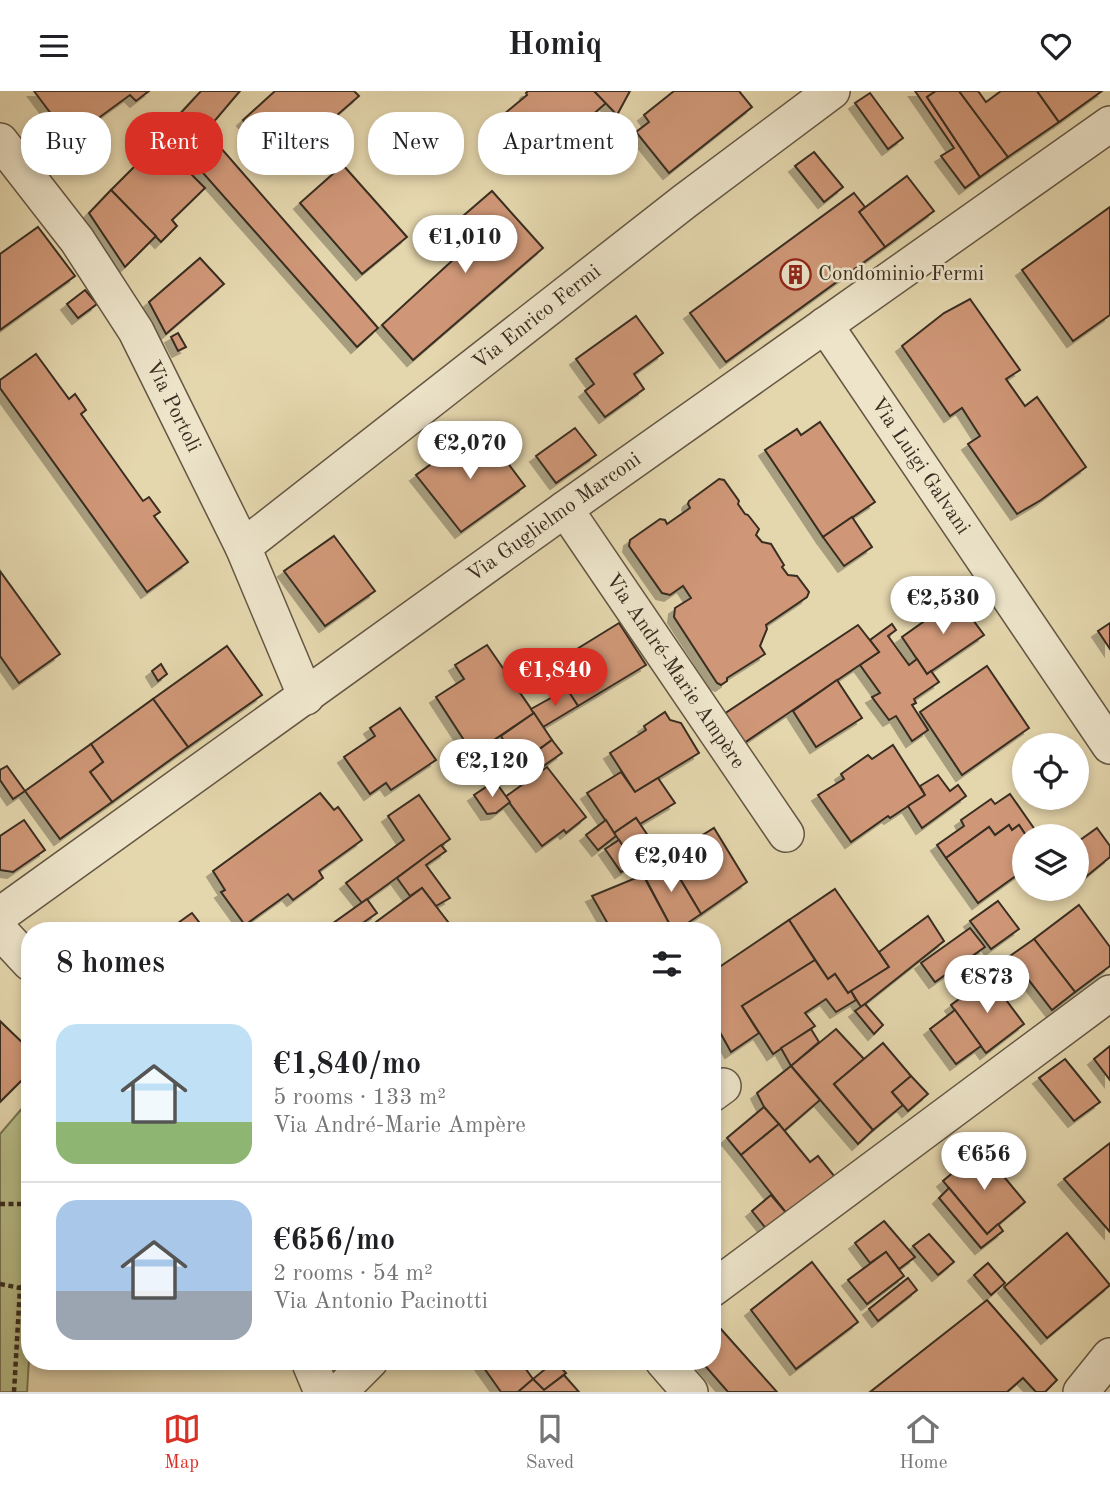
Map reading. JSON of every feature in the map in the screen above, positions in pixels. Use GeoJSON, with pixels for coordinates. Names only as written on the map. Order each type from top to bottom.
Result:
{"type":"FeatureCollection","features":[{"type":"Feature","properties":{"kind":"street","name":"Via Enrico Fermi"},"geometry":{"type":"LineString","coordinates":[[243,547],[685,201],[832,91]]}},
{"type":"Feature","properties":{"kind":"street","name":"Via Guglielmo Marconi"},"geometry":{"type":"LineString","coordinates":[[0,915],[565,509],[1110,124]]}},
{"type":"Feature","properties":{"kind":"street","name":"Via Portoli"},"geometry":{"type":"LineString","coordinates":[[0,141],[77,240],[136,331],[243,547],[306,697]]}},
{"type":"Feature","properties":{"kind":"street","name":"Via Luigi Galvani"},"geometry":{"type":"LineString","coordinates":[[825,325],[1110,746]]}},
{"type":"Feature","properties":{"kind":"street","name":"Via André-Marie Ampère"},"geometry":{"type":"LineString","coordinates":[[565,509],[786,834]]}},
{"type":"Feature","properties":{"kind":"street"},"geometry":{"type":"LineString","coordinates":[[0,931],[21,953]]}},
{"type":"Feature","properties":{"kind":"street"},"geometry":{"type":"LineString","coordinates":[[721,1282],[1110,993]]}},
{"type":"Feature","properties":{"kind":"street"},"geometry":{"type":"LineString","coordinates":[[1081,1392],[1110,1356]]}},
{"type":"Feature","properties":{"kind":"street"},"geometry":{"type":"LineString","coordinates":[[313,1370],[322,1392]]}},
{"type":"Feature","properties":{"kind":"street"},"geometry":{"type":"LineString","coordinates":[[339,1392],[361,1370]]}},
{"type":"Feature","properties":{"kind":"street"},"geometry":{"type":"LineString","coordinates":[[671,1370],[690,1392]]}},
{"type":"Feature","properties":{"kind":"path"},"geometry":{"type":"LineString","coordinates":[[0,1204],[21,1204]]}},
{"type":"Feature","properties":{"kind":"path"},"geometry":{"type":"LineString","coordinates":[[0,1284],[20,1288],[14,1392]]}},
{"type":"Feature","properties":{"kind":"green space"},"geometry":{"type":"Polygon","coordinates":[[[21,1110],[21,1370],[28,1370],[27,1392],[0,1392],[0,1134],[21,1110]]]}},
{"type":"Feature","properties":{"kind":"building"},"geometry":{"type":"Polygon","coordinates":[[[34,91],[149,91],[136,101],[130,95],[107,112],[50,112],[34,91]]]}},
{"type":"Feature","properties":{"kind":"building"},"geometry":{"type":"Polygon","coordinates":[[[201,91],[240,91],[222,112],[182,112],[201,91]]]}},
{"type":"Feature","properties":{"kind":"building"},"geometry":{"type":"Polygon","coordinates":[[[275,91],[354,91],[359,96],[341,112],[252,112],[275,91]]]}},
{"type":"Feature","properties":{"kind":"building"},"geometry":{"type":"Polygon","coordinates":[[[594,91],[606,103],[596,112],[506,112],[527,95],[526,93],[594,91]]]}},
{"type":"Feature","properties":{"kind":"building"},"geometry":{"type":"Polygon","coordinates":[[[594,91],[630,91],[619,112],[614,112],[594,91]]]}},
{"type":"Feature","properties":{"kind":"building"},"geometry":{"type":"Polygon","coordinates":[[[674,91],[739,91],[752,107],[669,173],[638,134],[638,130],[649,122],[644,115],[674,91]]]}},
{"type":"Feature","properties":{"kind":"building"},"geometry":{"type":"Polygon","coordinates":[[[915,91],[936,91],[927,97],[980,177],[965,188],[941,156],[954,148],[915,91]]]}},
{"type":"Feature","properties":{"kind":"building"},"geometry":{"type":"Polygon","coordinates":[[[936,91],[959,91],[1008,157],[980,177],[927,97],[936,91]]]}},
{"type":"Feature","properties":{"kind":"building"},"geometry":{"type":"Polygon","coordinates":[[[959,91],[978,91],[986,102],[1001,91],[1037,91],[1059,122],[1008,157],[959,91]]]}},
{"type":"Feature","properties":{"kind":"building"},"geometry":{"type":"Polygon","coordinates":[[[1037,91],[1102,91],[1059,122],[1037,91]]]}},
{"type":"Feature","properties":{"kind":"building"},"geometry":{"type":"Polygon","coordinates":[[[870,93],[903,138],[888,149],[855,103],[870,93]]]}},
{"type":"Feature","properties":{"kind":"building"},"geometry":{"type":"Polygon","coordinates":[[[223,150],[237,167],[237,175],[244,175],[378,328],[357,347],[205,175],[223,175],[223,150]]]}},
{"type":"Feature","properties":{"kind":"building"},"geometry":{"type":"Polygon","coordinates":[[[814,152],[843,187],[824,202],[795,166],[814,152]]]}},
{"type":"Feature","properties":{"kind":"building"},"geometry":{"type":"Polygon","coordinates":[[[126,175],[192,175],[205,188],[172,220],[177,226],[161,242],[111,190],[126,175]]]}},
{"type":"Feature","properties":{"kind":"building"},"geometry":{"type":"Polygon","coordinates":[[[332,175],[352,175],[407,237],[362,274],[300,203],[332,175]]]}},
{"type":"Feature","properties":{"kind":"building"},"geometry":{"type":"Polygon","coordinates":[[[907,176],[934,211],[885,247],[859,212],[907,176]]]}},
{"type":"Feature","properties":{"kind":"building"},"geometry":{"type":"Polygon","coordinates":[[[111,190],[156,236],[125,267],[89,213],[111,190]]]}},
{"type":"Feature","properties":{"kind":"building"},"geometry":{"type":"Polygon","coordinates":[[[492,191],[543,248],[413,360],[382,325],[466,248],[449,228],[492,191]]]}},
{"type":"Feature","properties":{"kind":"building","name":"Condominio Fermi"},"geometry":{"type":"Polygon","coordinates":[[[854,193],[865,207],[859,212],[885,247],[726,362],[690,313],[854,193]]]}},
{"type":"Feature","properties":{"kind":"building"},"geometry":{"type":"Polygon","coordinates":[[[1110,207],[1110,315],[1073,341],[1022,270],[1110,207]]]}},
{"type":"Feature","properties":{"kind":"building"},"geometry":{"type":"Polygon","coordinates":[[[38,227],[75,276],[0,330],[0,254],[38,227]]]}},
{"type":"Feature","properties":{"kind":"building"},"geometry":{"type":"Polygon","coordinates":[[[200,258],[224,284],[166,334],[149,302],[200,258]]]}},
{"type":"Feature","properties":{"kind":"building"},"geometry":{"type":"Polygon","coordinates":[[[85,290],[97,304],[78,318],[67,304],[85,290]]]}},
{"type":"Feature","properties":{"kind":"building"},"geometry":{"type":"Polygon","coordinates":[[[970,299],[1020,370],[1006,379],[1025,406],[1037,397],[1086,467],[1017,514],[968,444],[980,436],[962,408],[950,416],[902,346],[944,313],[970,299]]]}},
{"type":"Feature","properties":{"kind":"building"},"geometry":{"type":"Polygon","coordinates":[[[636,316],[663,353],[634,374],[644,389],[605,417],[585,391],[594,384],[576,359],[636,316]]]}},
{"type":"Feature","properties":{"kind":"building"},"geometry":{"type":"Polygon","coordinates":[[[178,333],[186,347],[178,351],[171,337],[178,333]]]}},
{"type":"Feature","properties":{"kind":"building"},"geometry":{"type":"Polygon","coordinates":[[[36,354],[69,399],[75,394],[86,410],[81,414],[143,501],[149,497],[160,512],[154,516],[188,562],[147,592],[0,388],[0,380],[36,354]]]}},
{"type":"Feature","properties":{"kind":"building"},"geometry":{"type":"Polygon","coordinates":[[[820,422],[875,502],[823,537],[765,450],[797,429],[801,435],[820,422]]]}},
{"type":"Feature","properties":{"kind":"building"},"geometry":{"type":"Polygon","coordinates":[[[575,428],[596,455],[556,483],[536,456],[575,428]]]}},
{"type":"Feature","properties":{"kind":"building"},"geometry":{"type":"Polygon","coordinates":[[[477,431],[499,461],[504,458],[525,486],[461,532],[416,475],[477,431]]]}},
{"type":"Feature","properties":{"kind":"building"},"geometry":{"type":"Polygon","coordinates":[[[719,479],[724,480],[745,514],[759,529],[756,535],[762,542],[771,544],[788,575],[797,576],[809,592],[807,597],[766,625],[760,646],[765,654],[727,678],[721,685],[717,683],[674,617],[675,608],[691,598],[683,586],[670,595],[662,593],[629,546],[630,540],[660,519],[667,524],[690,508],[689,501],[719,479]]]}},
{"type":"Feature","properties":{"kind":"building"},"geometry":{"type":"Polygon","coordinates":[[[852,517],[872,547],[844,566],[823,537],[852,517]]]}},
{"type":"Feature","properties":{"kind":"building"},"geometry":{"type":"Polygon","coordinates":[[[334,536],[375,591],[325,626],[284,571],[334,536]]]}},
{"type":"Feature","properties":{"kind":"building"},"geometry":{"type":"Polygon","coordinates":[[[0,571],[60,654],[19,683],[0,656],[0,571]]]}},
{"type":"Feature","properties":{"kind":"building"},"geometry":{"type":"Polygon","coordinates":[[[957,598],[984,635],[927,674],[902,637],[957,598]]]}},
{"type":"Feature","properties":{"kind":"building"},"geometry":{"type":"Polygon","coordinates":[[[619,623],[646,665],[578,706],[551,665],[619,623]]]}},
{"type":"Feature","properties":{"kind":"building"},"geometry":{"type":"Polygon","coordinates":[[[1110,623],[1110,649],[1098,631],[1110,623]]]}},
{"type":"Feature","properties":{"kind":"building"},"geometry":{"type":"Polygon","coordinates":[[[892,624],[896,630],[888,636],[909,665],[917,659],[927,674],[931,671],[939,682],[914,699],[916,703],[912,705],[928,730],[912,741],[896,716],[889,720],[872,697],[880,693],[860,665],[879,652],[870,640],[892,624]]]}},
{"type":"Feature","properties":{"kind":"building"},"geometry":{"type":"Polygon","coordinates":[[[858,625],[879,652],[744,743],[724,714],[858,625]]]}},
{"type":"Feature","properties":{"kind":"building"},"geometry":{"type":"Polygon","coordinates":[[[487,645],[534,713],[473,754],[436,697],[464,679],[455,665],[487,645]]]}},
{"type":"Feature","properties":{"kind":"building"},"geometry":{"type":"Polygon","coordinates":[[[227,646],[262,695],[188,747],[153,699],[227,646]]]}},
{"type":"Feature","properties":{"kind":"building"},"geometry":{"type":"Polygon","coordinates":[[[161,664],[167,674],[158,681],[152,671],[161,664]]]}},
{"type":"Feature","properties":{"kind":"building"},"geometry":{"type":"Polygon","coordinates":[[[987,666],[1029,728],[1022,733],[1012,733],[1012,740],[962,775],[920,712],[987,666]]]}},
{"type":"Feature","properties":{"kind":"building"},"geometry":{"type":"Polygon","coordinates":[[[837,680],[862,718],[816,747],[793,711],[837,680]]]}},
{"type":"Feature","properties":{"kind":"building"},"geometry":{"type":"Polygon","coordinates":[[[567,689],[578,706],[543,727],[531,709],[567,689]]]}},
{"type":"Feature","properties":{"kind":"building"},"geometry":{"type":"Polygon","coordinates":[[[153,699],[188,747],[112,802],[90,772],[103,762],[91,744],[153,699]]]}},
{"type":"Feature","properties":{"kind":"building"},"geometry":{"type":"Polygon","coordinates":[[[400,708],[436,760],[391,790],[386,783],[370,794],[344,757],[375,736],[370,728],[400,708]]]}},
{"type":"Feature","properties":{"kind":"building"},"geometry":{"type":"Polygon","coordinates":[[[665,712],[670,720],[681,723],[699,753],[635,792],[610,753],[646,730],[644,726],[665,712]]]}},
{"type":"Feature","properties":{"kind":"building"},"geometry":{"type":"Polygon","coordinates":[[[534,713],[552,740],[518,764],[501,736],[534,713]]]}},
{"type":"Feature","properties":{"kind":"building"},"geometry":{"type":"Polygon","coordinates":[[[552,740],[562,753],[542,767],[533,754],[552,740]]]}},
{"type":"Feature","properties":{"kind":"building"},"geometry":{"type":"Polygon","coordinates":[[[91,744],[103,762],[90,772],[112,802],[60,839],[25,791],[91,744]]]}},
{"type":"Feature","properties":{"kind":"building"},"geometry":{"type":"Polygon","coordinates":[[[893,745],[925,795],[890,818],[888,816],[851,842],[818,795],[844,779],[841,774],[868,755],[872,759],[893,745]]]}},
{"type":"Feature","properties":{"kind":"building"},"geometry":{"type":"Polygon","coordinates":[[[7,766],[25,791],[13,799],[0,780],[0,770],[7,766]]]}},
{"type":"Feature","properties":{"kind":"building"},"geometry":{"type":"Polygon","coordinates":[[[547,767],[586,817],[566,833],[564,830],[542,846],[505,797],[547,767]]]}},
{"type":"Feature","properties":{"kind":"building"},"geometry":{"type":"Polygon","coordinates":[[[621,772],[635,792],[658,778],[675,803],[640,824],[636,818],[614,833],[587,793],[621,772]]]}},
{"type":"Feature","properties":{"kind":"building"},"geometry":{"type":"Polygon","coordinates":[[[938,775],[950,791],[958,785],[966,796],[922,828],[908,806],[925,795],[920,786],[938,775]]]}},
{"type":"Feature","properties":{"kind":"building"},"geometry":{"type":"Polygon","coordinates":[[[495,781],[510,802],[496,813],[487,814],[474,795],[495,781]]]}},
{"type":"Feature","properties":{"kind":"building"},"geometry":{"type":"Polygon","coordinates":[[[320,793],[334,810],[338,807],[362,840],[319,871],[323,878],[293,900],[288,894],[249,922],[243,922],[221,892],[225,890],[213,871],[320,793]]]}},
{"type":"Feature","properties":{"kind":"building"},"geometry":{"type":"Polygon","coordinates":[[[1010,794],[1012,810],[1021,810],[1031,824],[1012,824],[1012,830],[1009,825],[995,835],[989,827],[946,858],[937,845],[964,826],[961,820],[991,799],[995,804],[1010,794]]]}},
{"type":"Feature","properties":{"kind":"building"},"geometry":{"type":"Polygon","coordinates":[[[419,795],[450,839],[362,903],[346,883],[404,840],[388,816],[419,795]]]}},
{"type":"Feature","properties":{"kind":"building"},"geometry":{"type":"Polygon","coordinates":[[[636,818],[655,846],[633,860],[614,833],[636,818]]]}},
{"type":"Feature","properties":{"kind":"building"},"geometry":{"type":"Polygon","coordinates":[[[24,820],[45,850],[13,872],[0,870],[0,836],[24,820]]]}},
{"type":"Feature","properties":{"kind":"building"},"geometry":{"type":"Polygon","coordinates":[[[606,820],[616,836],[598,850],[586,835],[606,820]]]}},
{"type":"Feature","properties":{"kind":"building"},"geometry":{"type":"Polygon","coordinates":[[[1009,825],[1012,830],[1012,879],[978,903],[946,858],[989,827],[995,835],[1009,825]]]}},
{"type":"Feature","properties":{"kind":"building"},"geometry":{"type":"Polygon","coordinates":[[[714,828],[747,882],[701,914],[667,857],[714,828]]]}},
{"type":"Feature","properties":{"kind":"building"},"geometry":{"type":"Polygon","coordinates":[[[1097,828],[1110,846],[1110,857],[1089,874],[1089,834],[1097,828]]]}},
{"type":"Feature","properties":{"kind":"building"},"geometry":{"type":"Polygon","coordinates":[[[619,840],[634,863],[621,872],[605,849],[619,840]]]}},
{"type":"Feature","properties":{"kind":"building"},"geometry":{"type":"Polygon","coordinates":[[[441,845],[446,851],[426,865],[450,898],[436,906],[422,888],[410,896],[397,878],[441,845]]]}},
{"type":"Feature","properties":{"kind":"building"},"geometry":{"type":"Polygon","coordinates":[[[667,857],[701,914],[689,922],[668,922],[642,872],[667,857]]]}},
{"type":"Feature","properties":{"kind":"building"},"geometry":{"type":"Polygon","coordinates":[[[643,875],[668,922],[607,922],[592,896],[643,875]]]}},
{"type":"Feature","properties":{"kind":"building"},"geometry":{"type":"Polygon","coordinates":[[[422,888],[448,922],[376,922],[422,888]]]}},
{"type":"Feature","properties":{"kind":"building"},"geometry":{"type":"Polygon","coordinates":[[[835,889],[889,967],[848,993],[835,974],[828,979],[789,920],[835,889]]]}},
{"type":"Feature","properties":{"kind":"building"},"geometry":{"type":"Polygon","coordinates":[[[367,899],[377,913],[364,922],[335,922],[367,899]]]}},
{"type":"Feature","properties":{"kind":"building"},"geometry":{"type":"Polygon","coordinates":[[[998,901],[1019,929],[991,949],[970,921],[998,901]]]}},
{"type":"Feature","properties":{"kind":"building"},"geometry":{"type":"Polygon","coordinates":[[[1079,905],[1110,947],[1110,966],[1075,992],[1034,939],[1079,905]]]}},
{"type":"Feature","properties":{"kind":"building"},"geometry":{"type":"Polygon","coordinates":[[[192,913],[199,922],[179,922],[192,913]]]}},
{"type":"Feature","properties":{"kind":"building"},"geometry":{"type":"Polygon","coordinates":[[[928,916],[944,941],[861,1007],[851,991],[889,967],[879,952],[928,916]]]}},
{"type":"Feature","properties":{"kind":"building"},"geometry":{"type":"Polygon","coordinates":[[[789,920],[815,960],[742,1006],[759,1033],[731,1052],[721,1034],[721,966],[789,920]]]}},
{"type":"Feature","properties":{"kind":"building"},"geometry":{"type":"Polygon","coordinates":[[[970,928],[985,947],[935,982],[921,963],[970,928]]]}},
{"type":"Feature","properties":{"kind":"building"},"geometry":{"type":"Polygon","coordinates":[[[1034,939],[1075,992],[1052,1010],[1010,956],[1034,939]]]}},
{"type":"Feature","properties":{"kind":"building"},"geometry":{"type":"Polygon","coordinates":[[[815,960],[828,979],[835,974],[856,1000],[836,1012],[826,999],[805,1013],[815,1026],[773,1054],[742,1006],[815,960]]]}},
{"type":"Feature","properties":{"kind":"building"},"geometry":{"type":"Polygon","coordinates":[[[989,977],[1024,1024],[986,1053],[951,1005],[989,977]]]}},
{"type":"Feature","properties":{"kind":"building"},"geometry":{"type":"Polygon","coordinates":[[[865,1004],[883,1025],[874,1034],[855,1011],[865,1004]]]}},
{"type":"Feature","properties":{"kind":"building"},"geometry":{"type":"Polygon","coordinates":[[[955,1010],[981,1046],[956,1064],[930,1029],[955,1010]]]}},
{"type":"Feature","properties":{"kind":"building"},"geometry":{"type":"Polygon","coordinates":[[[0,1021],[21,1041],[21,1081],[0,1102],[0,1021]]]}},
{"type":"Feature","properties":{"kind":"building"},"geometry":{"type":"Polygon","coordinates":[[[811,1029],[819,1042],[791,1066],[781,1048],[811,1029]]]}},
{"type":"Feature","properties":{"kind":"building"},"geometry":{"type":"Polygon","coordinates":[[[836,1029],[864,1059],[834,1084],[873,1130],[858,1144],[791,1066],[836,1029]]]}},
{"type":"Feature","properties":{"kind":"building"},"geometry":{"type":"Polygon","coordinates":[[[883,1043],[911,1076],[892,1092],[903,1105],[873,1130],[834,1084],[883,1043]]]}},
{"type":"Feature","properties":{"kind":"building"},"geometry":{"type":"Polygon","coordinates":[[[1110,1046],[1110,1080],[1094,1059],[1110,1046]]]}},
{"type":"Feature","properties":{"kind":"building"},"geometry":{"type":"Polygon","coordinates":[[[1065,1059],[1100,1102],[1074,1121],[1039,1078],[1065,1059]]]}},
{"type":"Feature","properties":{"kind":"building"},"geometry":{"type":"Polygon","coordinates":[[[791,1066],[820,1100],[784,1131],[764,1107],[757,1093],[791,1066]]]}},
{"type":"Feature","properties":{"kind":"building"},"geometry":{"type":"Polygon","coordinates":[[[911,1076],[928,1094],[908,1111],[892,1092],[911,1076]]]}},
{"type":"Feature","properties":{"kind":"building"},"geometry":{"type":"Polygon","coordinates":[[[764,1107],[779,1124],[741,1155],[727,1138],[764,1107]]]}},
{"type":"Feature","properties":{"kind":"building"},"geometry":{"type":"Polygon","coordinates":[[[779,1124],[810,1162],[818,1156],[835,1177],[788,1215],[741,1155],[779,1124]]]}},
{"type":"Feature","properties":{"kind":"building"},"geometry":{"type":"Polygon","coordinates":[[[1110,1143],[1110,1232],[1064,1179],[1110,1143]]]}},
{"type":"Feature","properties":{"kind":"building"},"geometry":{"type":"Polygon","coordinates":[[[981,1149],[1025,1202],[987,1234],[943,1181],[981,1149]]]}},
{"type":"Feature","properties":{"kind":"building"},"geometry":{"type":"Polygon","coordinates":[[[949,1188],[987,1234],[998,1224],[1003,1231],[981,1248],[939,1198],[949,1188]]]}},
{"type":"Feature","properties":{"kind":"building"},"geometry":{"type":"Polygon","coordinates":[[[771,1195],[788,1215],[768,1231],[752,1211],[771,1195]]]}},
{"type":"Feature","properties":{"kind":"building"},"geometry":{"type":"Polygon","coordinates":[[[884,1221],[915,1257],[899,1269],[886,1252],[870,1263],[855,1243],[884,1221]]]}},
{"type":"Feature","properties":{"kind":"building"},"geometry":{"type":"Polygon","coordinates":[[[1067,1233],[1110,1285],[1047,1338],[1004,1287],[1067,1233]]]}},
{"type":"Feature","properties":{"kind":"building"},"geometry":{"type":"Polygon","coordinates":[[[929,1234],[954,1262],[938,1275],[913,1246],[929,1234]]]}},
{"type":"Feature","properties":{"kind":"building"},"geometry":{"type":"Polygon","coordinates":[[[886,1252],[904,1276],[867,1304],[848,1280],[886,1252]]]}},
{"type":"Feature","properties":{"kind":"building"},"geometry":{"type":"Polygon","coordinates":[[[812,1262],[858,1322],[796,1369],[751,1310],[812,1262]]]}},
{"type":"Feature","properties":{"kind":"building"},"geometry":{"type":"Polygon","coordinates":[[[988,1263],[1005,1283],[991,1295],[974,1275],[988,1263]]]}},
{"type":"Feature","properties":{"kind":"building"},"geometry":{"type":"Polygon","coordinates":[[[908,1278],[917,1290],[878,1321],[869,1309],[908,1278]]]}},
{"type":"Feature","properties":{"kind":"building"},"geometry":{"type":"Polygon","coordinates":[[[987,1300],[1057,1380],[1045,1392],[1036,1392],[1023,1378],[1007,1392],[870,1392],[987,1300]]]}},
{"type":"Feature","properties":{"kind":"building"},"geometry":{"type":"Polygon","coordinates":[[[721,1329],[777,1392],[728,1392],[709,1370],[721,1370],[721,1329]]]}},
{"type":"Feature","properties":{"kind":"building"},"geometry":{"type":"Polygon","coordinates":[[[485,1370],[526,1370],[533,1379],[518,1392],[501,1392],[485,1370]]]}},
{"type":"Feature","properties":{"kind":"building"},"geometry":{"type":"Polygon","coordinates":[[[544,1370],[563,1370],[566,1373],[544,1390],[533,1379],[544,1370]]]}},
{"type":"Feature","properties":{"kind":"building"},"geometry":{"type":"Polygon","coordinates":[[[564,1375],[579,1392],[518,1392],[533,1379],[544,1390],[564,1375]]]}},
{"type":"Feature","properties":{"kind":"place","name":"Condominio Fermi"},"geometry":{"type":"Point","coordinates":[795,274]}}]}
